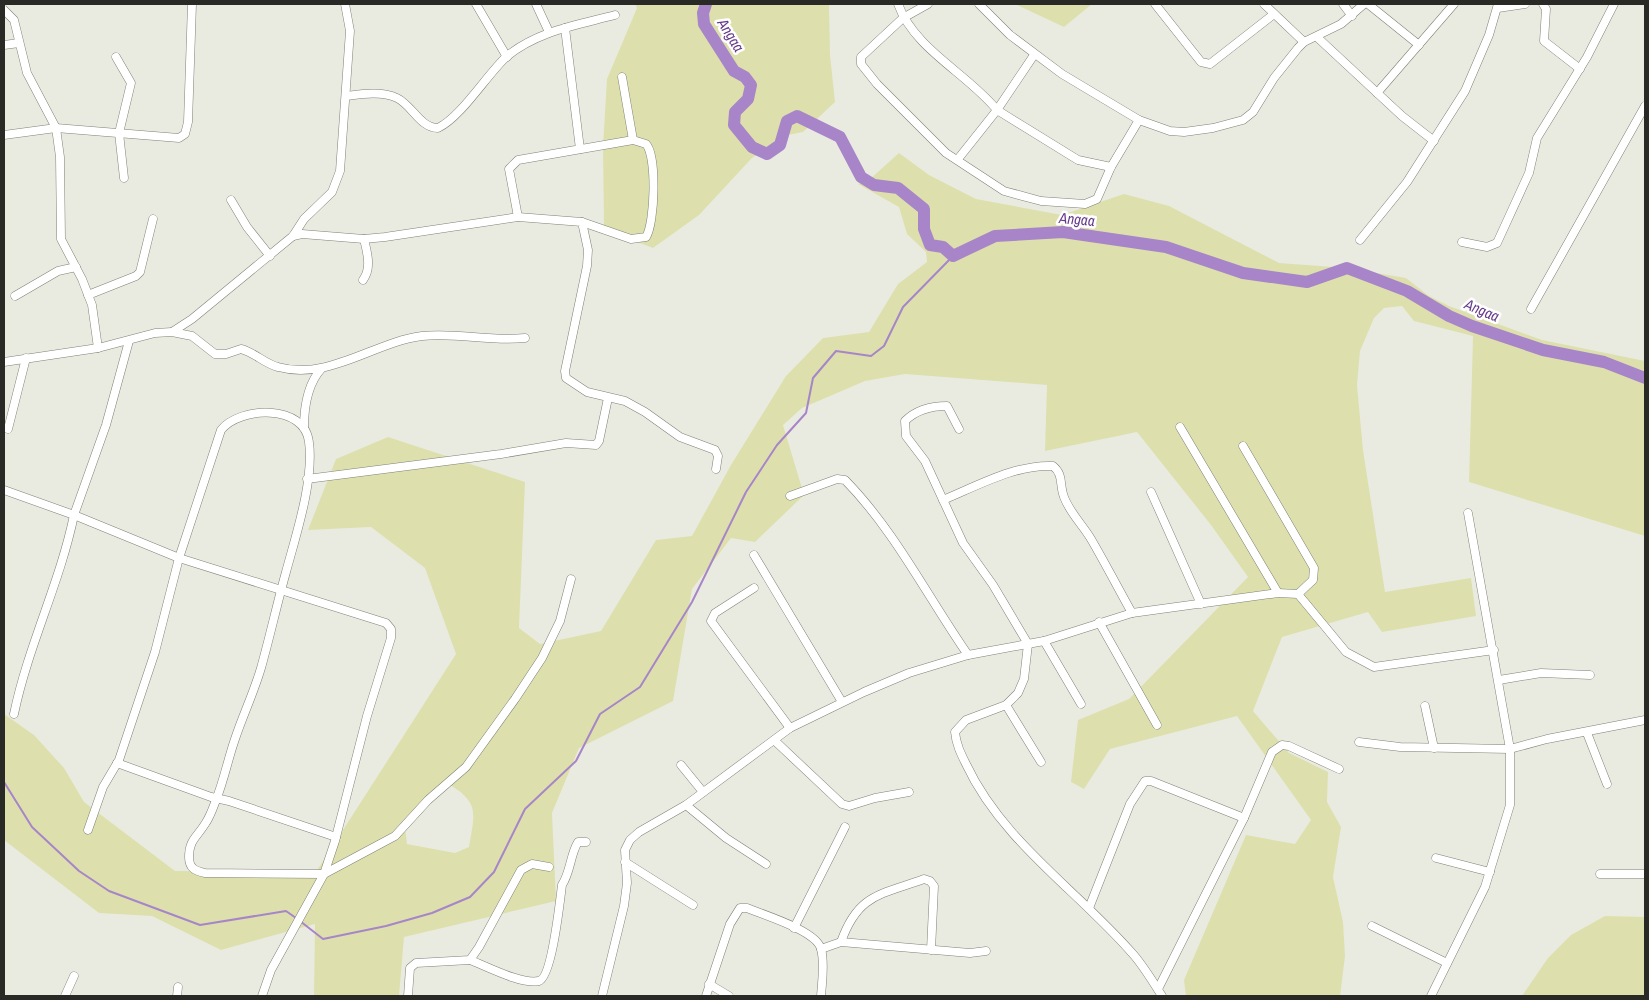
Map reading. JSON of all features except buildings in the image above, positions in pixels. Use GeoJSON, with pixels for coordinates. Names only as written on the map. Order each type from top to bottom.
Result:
{"type":"FeatureCollection","features":[{"type":"Feature","properties":{"kind":"street"},"geometry":{"type":"LineString","coordinates":[[4,135],[56,128],[179,138],[185,134],[188,122],[192,4]]}},
{"type":"Feature","properties":{"kind":"street"},"geometry":{"type":"LineString","coordinates":[[172,332],[270,256],[292,236],[304,219],[332,192],[340,171],[346,96],[350,31],[345,4]]}},
{"type":"Feature","properties":{"kind":"street"},"geometry":{"type":"LineString","coordinates":[[476,4],[507,57]]}},
{"type":"Feature","properties":{"kind":"street"},"geometry":{"type":"LineString","coordinates":[[536,4],[549,32]]}},
{"type":"Feature","properties":{"kind":"street"},"geometry":{"type":"LineString","coordinates":[[898,4],[903,18],[920,39],[987,98],[997,110],[1078,160],[1111,167]]}},
{"type":"Feature","properties":{"kind":"street"},"geometry":{"type":"LineString","coordinates":[[928,4],[903,18],[868,48],[861,57],[861,64],[877,84],[908,112],[946,153],[958,159],[1004,191],[1041,201],[1085,204],[1097,199],[1111,167],[1139,120]]}},
{"type":"Feature","properties":{"kind":"street"},"geometry":{"type":"LineString","coordinates":[[979,4],[1034,55],[1139,120],[1177,132],[1238,123],[1253,112],[1284,64],[1304,42],[1318,38],[1352,16],[1366,4],[1419,45]]}},
{"type":"Feature","properties":{"kind":"street"},"geometry":{"type":"LineString","coordinates":[[1155,4],[1201,62],[1205,64],[1210,64],[1274,14]]}},
{"type":"Feature","properties":{"kind":"street"},"geometry":{"type":"LineString","coordinates":[[1264,4],[1304,42]]}},
{"type":"Feature","properties":{"kind":"street"},"geometry":{"type":"LineString","coordinates":[[1343,4],[1352,16]]}},
{"type":"Feature","properties":{"kind":"street"},"geometry":{"type":"LineString","coordinates":[[1376,93],[1454,4]]}},
{"type":"Feature","properties":{"kind":"street"},"geometry":{"type":"LineString","coordinates":[[1360,240],[1407,182],[1465,91],[1498,6],[1525,4]]}},
{"type":"Feature","properties":{"kind":"street"},"geometry":{"type":"LineString","coordinates":[[1543,4],[1546,9],[1544,41],[1580,69]]}},
{"type":"Feature","properties":{"kind":"street"},"geometry":{"type":"LineString","coordinates":[[1462,242],[1487,247],[1497,243],[1528,173],[1538,138],[1580,69],[1614,4]]}},
{"type":"Feature","properties":{"kind":"street"},"geometry":{"type":"LineString","coordinates":[[4,10],[14,20],[27,72],[56,128],[60,157],[61,239],[76,266],[92,305],[98,348]]}},
{"type":"Feature","properties":{"kind":"street"},"geometry":{"type":"LineString","coordinates":[[346,96],[376,94],[397,98],[428,126],[438,128],[458,111],[507,57],[542,34],[615,15]]}},
{"type":"Feature","properties":{"kind":"street"},"geometry":{"type":"LineString","coordinates":[[565,28],[580,149]]}},
{"type":"Feature","properties":{"kind":"street"},"geometry":{"type":"LineString","coordinates":[[1318,38],[1376,93],[1434,141]]}},
{"type":"Feature","properties":{"kind":"street"},"geometry":{"type":"LineString","coordinates":[[4,45],[19,43]]}},
{"type":"Feature","properties":{"kind":"street"},"geometry":{"type":"LineString","coordinates":[[958,159],[997,110],[1034,55]]}},
{"type":"Feature","properties":{"kind":"street"},"geometry":{"type":"LineString","coordinates":[[116,57],[131,82],[119,133],[124,178]]}},
{"type":"Feature","properties":{"kind":"street"},"geometry":{"type":"LineString","coordinates":[[622,77],[633,140]]}},
{"type":"Feature","properties":{"kind":"street"},"geometry":{"type":"LineString","coordinates":[[1531,309],[1645,106]]}},
{"type":"Feature","properties":{"kind":"street"},"geometry":{"type":"LineString","coordinates":[[292,236],[311,234],[364,239],[409,235],[518,217],[582,222],[631,238],[646,237],[651,229],[653,215],[652,155],[646,144],[633,140],[522,158],[512,164],[509,169],[518,217]]}},
{"type":"Feature","properties":{"kind":"street"},"geometry":{"type":"LineString","coordinates":[[231,200],[251,233],[270,256]]}},
{"type":"Feature","properties":{"kind":"street"},"geometry":{"type":"LineString","coordinates":[[88,295],[136,276],[140,272],[154,219]]}},
{"type":"Feature","properties":{"kind":"street"},"geometry":{"type":"LineString","coordinates":[[582,222],[588,250],[587,266],[565,370],[568,381],[587,392],[625,401],[646,412],[680,437],[715,450],[718,456],[716,470]]}},
{"type":"Feature","properties":{"kind":"street"},"geometry":{"type":"LineString","coordinates":[[363,280],[367,274],[368,264],[364,239]]}},
{"type":"Feature","properties":{"kind":"street"},"geometry":{"type":"LineString","coordinates":[[15,296],[58,271],[76,266]]}},
{"type":"Feature","properties":{"kind":"street"},"geometry":{"type":"LineString","coordinates":[[4,362],[98,348],[172,332],[192,336],[215,354],[226,354],[241,349],[278,367],[322,368],[405,339],[422,336],[470,335],[506,340],[525,338]]}},
{"type":"Feature","properties":{"kind":"street"},"geometry":{"type":"LineString","coordinates":[[14,714],[24,674],[56,581],[74,516],[106,425],[129,340]]}},
{"type":"Feature","properties":{"kind":"street"},"geometry":{"type":"LineString","coordinates":[[8,429],[26,358]]}},
{"type":"Feature","properties":{"kind":"street"},"geometry":{"type":"LineString","coordinates":[[304,428],[310,390],[315,376],[322,368]]}},
{"type":"Feature","properties":{"kind":"street"},"geometry":{"type":"LineString","coordinates":[[307,479],[501,454],[566,443],[596,445],[599,441],[608,398]]}},
{"type":"Feature","properties":{"kind":"street"},"geometry":{"type":"LineString","coordinates":[[959,429],[947,406],[932,406],[905,420],[906,436],[925,462],[963,543],[993,585],[1028,644],[1024,679],[1018,693],[1006,705],[966,720],[955,732],[956,742],[972,776],[1021,843],[1089,908],[1133,954],[1160,993],[1244,818],[1272,752],[1277,748],[1289,746],[1339,769]]}},
{"type":"Feature","properties":{"kind":"street"},"geometry":{"type":"LineString","coordinates":[[88,830],[103,787],[117,763],[155,652],[179,558],[221,430],[227,422],[238,417],[264,413],[287,415],[299,420],[309,442],[307,479],[301,514],[261,669],[216,799],[205,824],[192,839],[188,856],[190,866],[195,871],[205,873],[324,874],[395,836],[428,800],[466,767],[542,658],[560,621],[571,579]]}},
{"type":"Feature","properties":{"kind":"street"},"geometry":{"type":"LineString","coordinates":[[1180,427],[1278,593]]}},
{"type":"Feature","properties":{"kind":"street"},"geometry":{"type":"LineString","coordinates":[[602,996],[624,906],[627,883],[625,850],[630,840],[639,832],[686,805],[790,728],[842,702],[909,673],[968,654],[1044,641],[1132,613],[1278,593],[1298,594],[1313,580],[1314,568],[1243,446]]}},
{"type":"Feature","properties":{"kind":"street"},"geometry":{"type":"LineString","coordinates":[[943,500],[1013,472],[1043,465],[1054,466],[1060,472],[1063,496],[1074,515],[1090,536],[1132,613]]}},
{"type":"Feature","properties":{"kind":"street"},"geometry":{"type":"LineString","coordinates":[[790,496],[837,479],[845,480],[892,536],[939,613],[968,654]]}},
{"type":"Feature","properties":{"kind":"street"},"geometry":{"type":"LineString","coordinates":[[4,490],[179,558],[386,623],[391,629],[349,781],[336,837],[324,874],[271,970],[262,996]]}},
{"type":"Feature","properties":{"kind":"street"},"geometry":{"type":"LineString","coordinates":[[1151,492],[1201,604]]}},
{"type":"Feature","properties":{"kind":"street"},"geometry":{"type":"LineString","coordinates":[[1430,996],[1485,887],[1510,805],[1510,749],[1494,650],[1468,514]]}},
{"type":"Feature","properties":{"kind":"street"},"geometry":{"type":"LineString","coordinates":[[754,556],[842,702]]}},
{"type":"Feature","properties":{"kind":"street"},"geometry":{"type":"LineString","coordinates":[[754,588],[715,613],[711,621],[790,728]]}},
{"type":"Feature","properties":{"kind":"street"},"geometry":{"type":"LineString","coordinates":[[1298,594],[1346,652],[1374,668],[1494,650]]}},
{"type":"Feature","properties":{"kind":"street"},"geometry":{"type":"LineString","coordinates":[[1099,622],[1158,724]]}},
{"type":"Feature","properties":{"kind":"street"},"geometry":{"type":"LineString","coordinates":[[1044,641],[1081,704]]}},
{"type":"Feature","properties":{"kind":"street"},"geometry":{"type":"LineString","coordinates":[[1499,680],[1541,673],[1590,675]]}},
{"type":"Feature","properties":{"kind":"street"},"geometry":{"type":"LineString","coordinates":[[1006,705],[1040,762]]}},
{"type":"Feature","properties":{"kind":"street"},"geometry":{"type":"LineString","coordinates":[[1425,706],[1434,748]]}},
{"type":"Feature","properties":{"kind":"street"},"geometry":{"type":"LineString","coordinates":[[1359,742],[1400,748],[1510,749],[1547,739],[1645,720]]}},
{"type":"Feature","properties":{"kind":"street"},"geometry":{"type":"LineString","coordinates":[[1588,732],[1607,784]]}},
{"type":"Feature","properties":{"kind":"street"},"geometry":{"type":"LineString","coordinates":[[774,740],[842,804],[850,806],[875,798],[908,792]]}},
{"type":"Feature","properties":{"kind":"street"},"geometry":{"type":"LineString","coordinates":[[117,763],[216,799],[336,837]]}},
{"type":"Feature","properties":{"kind":"street"},"geometry":{"type":"LineString","coordinates":[[681,765],[703,792]]}},
{"type":"Feature","properties":{"kind":"street"},"geometry":{"type":"LineString","coordinates":[[1089,908],[1130,804],[1145,781],[1151,781],[1244,818]]}},
{"type":"Feature","properties":{"kind":"street"},"geometry":{"type":"LineString","coordinates":[[686,805],[726,838],[766,864]]}},
{"type":"Feature","properties":{"kind":"street"},"geometry":{"type":"LineString","coordinates":[[794,928],[845,827]]}},
{"type":"Feature","properties":{"kind":"street"},"geometry":{"type":"LineString","coordinates":[[408,996],[410,968],[416,963],[470,960],[520,979],[538,981],[543,978],[549,966],[562,885],[569,874],[575,846],[578,842],[586,842]]}},
{"type":"Feature","properties":{"kind":"street"},"geometry":{"type":"LineString","coordinates":[[1436,858],[1490,872]]}},
{"type":"Feature","properties":{"kind":"street"},"geometry":{"type":"LineString","coordinates":[[625,862],[693,905]]}},
{"type":"Feature","properties":{"kind":"street"},"geometry":{"type":"LineString","coordinates":[[470,960],[521,870],[532,864],[548,866]]}},
{"type":"Feature","properties":{"kind":"street"},"geometry":{"type":"LineString","coordinates":[[1600,874],[1645,874]]}},
{"type":"Feature","properties":{"kind":"street"},"geometry":{"type":"LineString","coordinates":[[840,942],[846,926],[861,905],[924,879],[930,880],[934,886],[931,950]]}},
{"type":"Feature","properties":{"kind":"street"},"geometry":{"type":"LineString","coordinates":[[706,996],[730,924],[740,908],[747,908],[794,928],[818,941],[821,949],[821,996]]}},
{"type":"Feature","properties":{"kind":"street"},"geometry":{"type":"LineString","coordinates":[[1372,926],[1447,963]]}},
{"type":"Feature","properties":{"kind":"street"},"geometry":{"type":"LineString","coordinates":[[821,949],[840,942],[931,950],[970,952],[986,950]]}},
{"type":"Feature","properties":{"kind":"street"},"geometry":{"type":"LineString","coordinates":[[65,996],[74,976]]}},
{"type":"Feature","properties":{"kind":"street"},"geometry":{"type":"LineString","coordinates":[[710,984],[729,996]]}},
{"type":"Feature","properties":{"kind":"street"},"geometry":{"type":"LineString","coordinates":[[177,996],[178,987]]}},
{"type":"Feature","properties":{"kind":"green space"},"geometry":{"type":"Polygon","coordinates":[[[635,4],[829,4],[830,55],[835,102],[803,132],[788,135],[752,158],[699,215],[653,248],[604,229],[603,146],[607,79],[637,8],[635,4]]]}},
{"type":"Feature","properties":{"kind":"green space"},"geometry":{"type":"Polygon","coordinates":[[[1015,4],[1092,4],[1064,27],[1015,4]]]}},
{"type":"Feature","properties":{"kind":"green space"},"geometry":{"type":"Polygon","coordinates":[[[899,153],[929,175],[976,199],[1062,215],[1124,194],[1169,206],[1279,263],[1347,268],[1406,278],[1429,296],[1449,306],[1542,340],[1645,361],[1645,536],[1469,482],[1473,336],[1414,321],[1402,306],[1384,308],[1374,318],[1360,351],[1357,385],[1363,450],[1385,592],[1471,578],[1476,616],[1382,632],[1368,612],[1282,637],[1253,711],[1289,753],[1328,772],[1327,802],[1341,827],[1333,877],[1343,922],[1345,956],[1340,996],[1186,996],[1184,980],[1246,835],[1295,844],[1311,820],[1237,716],[1110,749],[1084,789],[1071,782],[1078,720],[1129,699],[1248,577],[1211,525],[1137,432],[1045,451],[1047,385],[905,374],[865,381],[802,408],[783,425],[804,495],[755,542],[731,538],[692,589],[673,701],[579,748],[552,813],[556,901],[404,937],[399,996],[314,996],[315,924],[221,950],[152,916],[99,913],[4,840],[4,714],[34,735],[64,768],[84,802],[175,871],[316,872],[456,654],[425,568],[371,527],[308,530],[336,459],[388,437],[525,482],[519,628],[540,644],[601,631],[656,540],[692,536],[731,465],[786,376],[823,338],[869,332],[898,284],[927,262],[926,252],[907,234],[899,207],[858,184],[869,180],[899,153]],[[445,782],[404,820],[407,844],[455,853],[469,847],[473,824],[472,809],[470,802],[445,782]]]}},
{"type":"Feature","properties":{"kind":"green space"},"geometry":{"type":"Polygon","coordinates":[[[1605,916],[1645,917],[1645,996],[1522,996],[1548,958],[1571,935],[1605,916]]]}},
{"type":"Feature","properties":{"kind":"waterway","name":"Angaa"},"geometry":{"type":"LineString","coordinates":[[706,4],[703,13],[704,24],[734,71],[745,77],[751,85],[748,99],[735,112],[734,125],[752,147],[767,154],[780,145],[787,121],[797,116],[840,137],[861,177],[874,185],[898,188],[924,209],[924,229],[930,245],[943,247],[953,256],[995,236],[1063,232],[1166,247],[1243,273],[1307,282],[1347,268],[1407,291],[1449,316],[1472,326],[1543,350],[1604,362],[1645,378]]}},
{"type":"Feature","properties":{"kind":"waterway"},"geometry":{"type":"LineString","coordinates":[[300,921],[323,939],[386,926],[432,913],[470,897],[494,872],[525,809],[576,761],[600,714],[640,687],[692,602],[746,492],[777,445],[806,413],[813,378],[836,351],[871,356],[884,346],[903,307],[953,256]]}},
{"type":"Feature","properties":{"kind":"waterway"},"geometry":{"type":"LineString","coordinates":[[4,782],[32,827],[79,871],[109,891],[200,925],[286,911],[296,918]]}}]}
